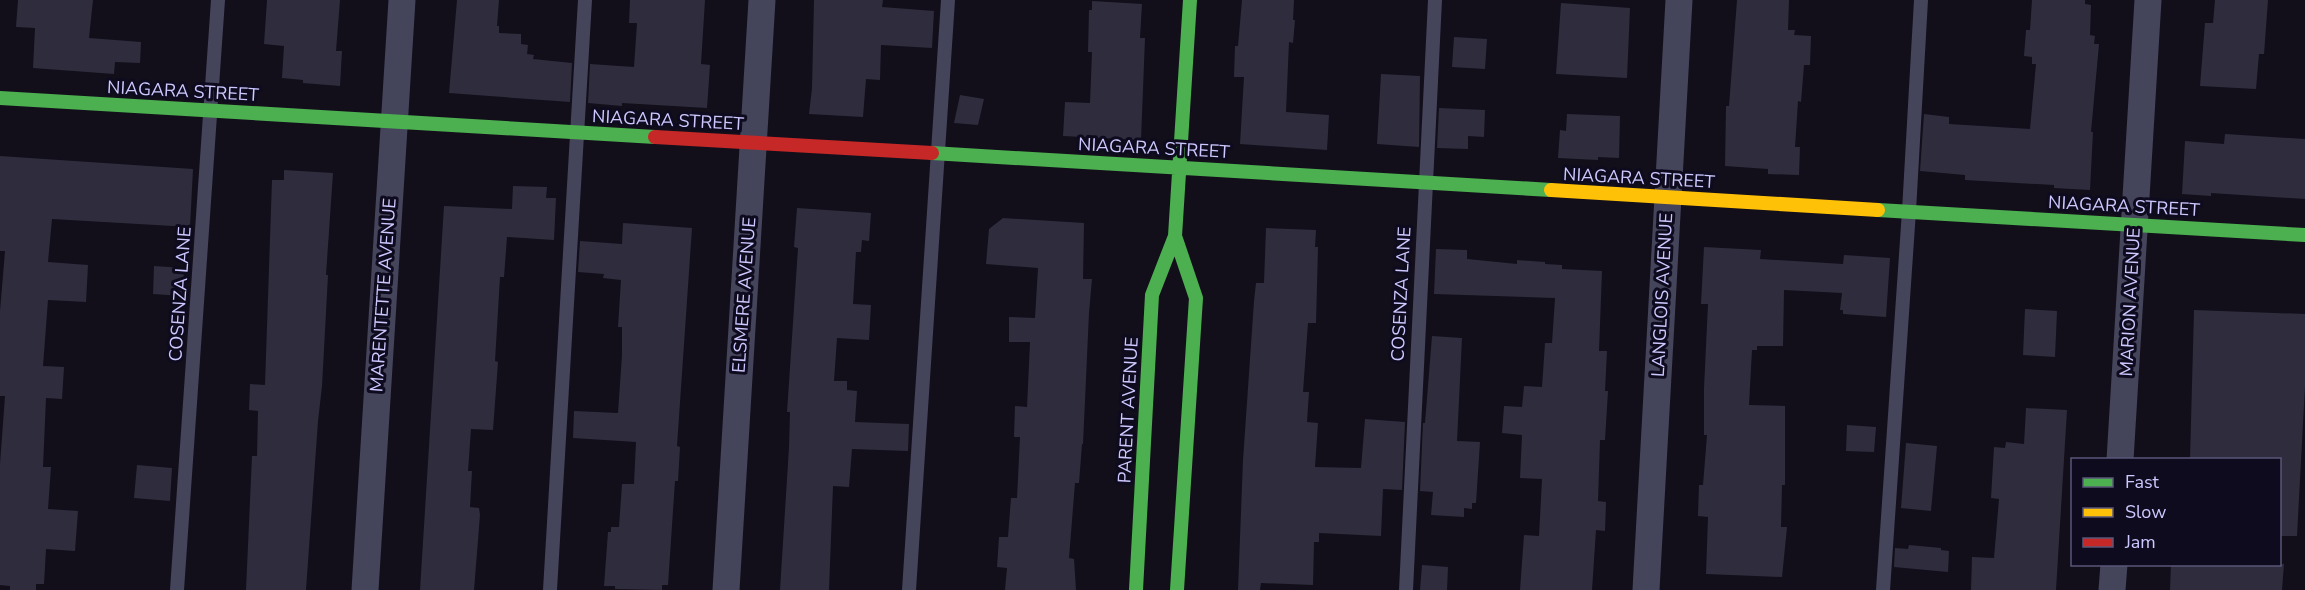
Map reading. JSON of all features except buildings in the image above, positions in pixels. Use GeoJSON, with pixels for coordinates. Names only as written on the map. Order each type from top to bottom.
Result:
{"type":"FeatureCollection","features":[{"type":"Feature","properties":{"kind":"street","name":"MARENTETTE AVENUE"},"geometry":{"type":"LineString","coordinates":[[365,590],[402,0]]}},
{"type":"Feature","properties":{"kind":"street","name":"ELSMERE AVENUE"},"geometry":{"type":"LineString","coordinates":[[726,590],[762,0]]}},
{"type":"Feature","properties":{"kind":"street","name":"PARENT AVENUE"},"geometry":{"type":"LineString","coordinates":[[1136,590],[1147,498],[1152,295],[1175,236],[1190,0]]}},
{"type":"Feature","properties":{"kind":"street","name":"LANGLOIS AVENUE"},"geometry":{"type":"LineString","coordinates":[[1646,590],[1679,0]]}},
{"type":"Feature","properties":{"kind":"street","name":"MARION AVENUE"},"geometry":{"type":"LineString","coordinates":[[2120,458],[2148,0]]}},
{"type":"Feature","properties":{"kind":"street","name":"NIAGARA STREET"},"geometry":{"type":"LineString","coordinates":[[0,98],[2305,235]]}},
{"type":"Feature","properties":{"kind":"street","name":"PARENT AVENUE"},"geometry":{"type":"LineString","coordinates":[[1175,236],[1196,298],[1178,501],[1177,590]]}},
{"type":"Feature","properties":{"kind":"street"},"geometry":{"type":"LineString","coordinates":[[2112,590],[2114,566]]}},
{"type":"Feature","properties":{"kind":"lane","name":"COSENZA LANE"},"geometry":{"type":"LineString","coordinates":[[177,590],[218,0]]}},
{"type":"Feature","properties":{"kind":"lane"},"geometry":{"type":"LineString","coordinates":[[550,590],[585,0]]}},
{"type":"Feature","properties":{"kind":"lane"},"geometry":{"type":"LineString","coordinates":[[909,590],[948,0]]}},
{"type":"Feature","properties":{"kind":"lane","name":"COSENZA LANE"},"geometry":{"type":"LineString","coordinates":[[1406,590],[1424,183],[1435,0]]}},
{"type":"Feature","properties":{"kind":"lane"},"geometry":{"type":"LineString","coordinates":[[1883,590],[1909,212],[1920,0]]}},
{"type":"Feature","properties":{"kind":"traffic: fast"},"geometry":{"type":"LineString","coordinates":[[1136,590],[1152,295],[1175,236],[1190,0]]}},
{"type":"Feature","properties":{"kind":"traffic: fast"},"geometry":{"type":"LineString","coordinates":[[0,98],[655,137]]}},
{"type":"Feature","properties":{"kind":"traffic: fast"},"geometry":{"type":"LineString","coordinates":[[932,153],[1551,190]]}},
{"type":"Feature","properties":{"kind":"traffic: fast"},"geometry":{"type":"LineString","coordinates":[[1878,210],[2305,235]]}},
{"type":"Feature","properties":{"kind":"traffic: fast"},"geometry":{"type":"LineString","coordinates":[[1175,236],[1196,298],[1177,590]]}},
{"type":"Feature","properties":{"kind":"traffic: slow"},"geometry":{"type":"LineString","coordinates":[[1551,190],[1878,210]]}},
{"type":"Feature","properties":{"kind":"traffic: jam"},"geometry":{"type":"LineString","coordinates":[[655,137],[932,153]]}}]}
